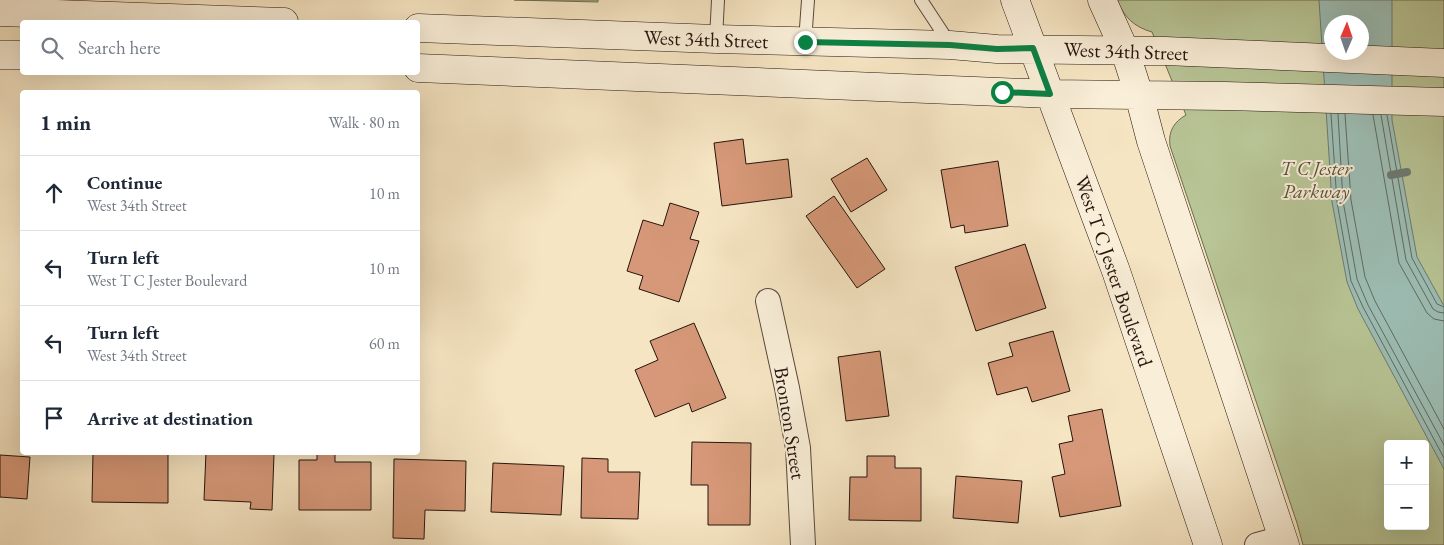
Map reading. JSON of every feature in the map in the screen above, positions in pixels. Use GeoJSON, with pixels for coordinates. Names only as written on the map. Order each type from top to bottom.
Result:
{"type":"FeatureCollection","features":[{"type":"Feature","properties":{"kind":"main road","name":"West T C Jester Boulevard"},"geometry":{"type":"LineString","coordinates":[[1015,0],[1116,271],[1208,545]]}},
{"type":"Feature","properties":{"kind":"main road"},"geometry":{"type":"LineString","coordinates":[[1102,0],[1125,51],[1151,141],[1284,541]]}},
{"type":"Feature","properties":{"kind":"main road"},"geometry":{"type":"LineString","coordinates":[[0,12],[227,20]]}},
{"type":"Feature","properties":{"kind":"main road","name":"West 34th Street"},"geometry":{"type":"LineString","coordinates":[[420,28],[805,42],[950,45],[997,49],[1033,48],[1229,54],[1444,63]]}},
{"type":"Feature","properties":{"kind":"main road"},"geometry":{"type":"LineString","coordinates":[[0,54],[20,55]]}},
{"type":"Feature","properties":{"kind":"main road","name":"West 34th Street"},"geometry":{"type":"LineString","coordinates":[[420,68],[1050,94],[1225,96],[1444,102]]}},
{"type":"Feature","properties":{"kind":"street","name":"Bronton Street"},"geometry":{"type":"LineString","coordinates":[[768,302],[798,448],[803,545]]}},
{"type":"Feature","properties":{"kind":"street"},"geometry":{"type":"LineString","coordinates":[[1257,545],[1284,541]]}},
{"type":"Feature","properties":{"kind":"lane"},"geometry":{"type":"LineString","coordinates":[[716,39],[718,0]]}},
{"type":"Feature","properties":{"kind":"lane"},"geometry":{"type":"LineString","coordinates":[[805,42],[808,0]]}},
{"type":"Feature","properties":{"kind":"lane"},"geometry":{"type":"LineString","coordinates":[[922,0],[950,45]]}},
{"type":"Feature","properties":{"kind":"green space"},"geometry":{"type":"Polygon","coordinates":[[[514,0],[598,0],[598,2],[514,0]]]}},
{"type":"Feature","properties":{"kind":"green space","name":"T C Jester Parkway"},"geometry":{"type":"Polygon","coordinates":[[[1117,0],[1444,0],[1444,545],[1303,545],[1170,146],[1171,131],[1178,121],[1186,115],[1152,32],[1135,24],[1126,16],[1117,0]]]}},
{"type":"Feature","properties":{"kind":"water"},"geometry":{"type":"Polygon","coordinates":[[[1319,0],[1392,0],[1392,120],[1417,257],[1444,306],[1444,469],[1358,309],[1347,282],[1332,202],[1319,0]]]}},
{"type":"Feature","properties":{"kind":"building"},"geometry":{"type":"Polygon","coordinates":[[[743,139],[746,164],[788,159],[792,197],[722,206],[714,143],[743,139]]]}},
{"type":"Feature","properties":{"kind":"building"},"geometry":{"type":"Polygon","coordinates":[[[867,158],[887,190],[851,212],[831,179],[867,158]]]}},
{"type":"Feature","properties":{"kind":"building"},"geometry":{"type":"Polygon","coordinates":[[[998,161],[1008,226],[965,233],[964,225],[951,228],[941,170],[998,161]]]}},
{"type":"Feature","properties":{"kind":"building"},"geometry":{"type":"Polygon","coordinates":[[[834,196],[885,269],[857,288],[806,216],[834,196]]]}},
{"type":"Feature","properties":{"kind":"building"},"geometry":{"type":"Polygon","coordinates":[[[670,203],[699,212],[690,239],[699,241],[679,302],[639,289],[643,276],[627,271],[643,220],[663,226],[670,203]]]}},
{"type":"Feature","properties":{"kind":"building"},"geometry":{"type":"Polygon","coordinates":[[[1025,244],[1046,308],[976,331],[955,267],[1025,244]]]}},
{"type":"Feature","properties":{"kind":"building"},"geometry":{"type":"Polygon","coordinates":[[[694,323],[726,398],[692,412],[689,403],[655,417],[635,370],[658,360],[650,341],[694,323]]]}},
{"type":"Feature","properties":{"kind":"building"},"geometry":{"type":"Polygon","coordinates":[[[1053,331],[1070,391],[1032,402],[1027,387],[997,395],[988,363],[1013,356],[1009,343],[1053,331]]]}},
{"type":"Feature","properties":{"kind":"building"},"geometry":{"type":"Polygon","coordinates":[[[880,351],[889,416],[846,421],[838,357],[880,351]]]}},
{"type":"Feature","properties":{"kind":"building"},"geometry":{"type":"Polygon","coordinates":[[[1102,409],[1121,506],[1060,517],[1052,477],[1065,474],[1059,444],[1073,441],[1068,416],[1102,409]]]}},
{"type":"Feature","properties":{"kind":"building"},"geometry":{"type":"Polygon","coordinates":[[[692,442],[751,443],[750,525],[708,525],[708,485],[691,485],[692,442]]]}},
{"type":"Feature","properties":{"kind":"building"},"geometry":{"type":"Polygon","coordinates":[[[0,455],[30,457],[27,499],[0,497],[0,455]]]}},
{"type":"Feature","properties":{"kind":"building"},"geometry":{"type":"Polygon","coordinates":[[[93,455],[168,455],[168,503],[92,502],[93,455]]]}},
{"type":"Feature","properties":{"kind":"building"},"geometry":{"type":"Polygon","coordinates":[[[206,455],[274,455],[272,510],[250,509],[251,502],[204,500],[206,455]]]}},
{"type":"Feature","properties":{"kind":"building"},"geometry":{"type":"Polygon","coordinates":[[[317,455],[335,455],[335,462],[371,462],[371,510],[299,510],[299,460],[317,460],[317,455]]]}},
{"type":"Feature","properties":{"kind":"building"},"geometry":{"type":"Polygon","coordinates":[[[867,456],[895,456],[895,468],[921,468],[921,521],[849,520],[850,477],[867,477],[867,456]]]}},
{"type":"Feature","properties":{"kind":"building"},"geometry":{"type":"Polygon","coordinates":[[[582,458],[608,459],[608,472],[640,472],[638,519],[581,518],[582,458]]]}},
{"type":"Feature","properties":{"kind":"building"},"geometry":{"type":"Polygon","coordinates":[[[394,459],[466,461],[465,511],[425,510],[424,539],[393,538],[394,459]]]}},
{"type":"Feature","properties":{"kind":"building"},"geometry":{"type":"Polygon","coordinates":[[[493,463],[564,466],[561,515],[491,512],[493,463]]]}},
{"type":"Feature","properties":{"kind":"building"},"geometry":{"type":"Polygon","coordinates":[[[956,476],[1022,481],[1018,523],[953,518],[956,476]]]}},
{"type":"Feature","properties":{"kind":"waterway"},"geometry":{"type":"LineString","coordinates":[[1391,175],[1407,172]]}},
{"type":"Feature","properties":{"kind":"route"},"geometry":{"type":"LineString","coordinates":[[805,42],[950,45],[997,49],[1033,48],[1050,94],[1002,92]]}}]}
